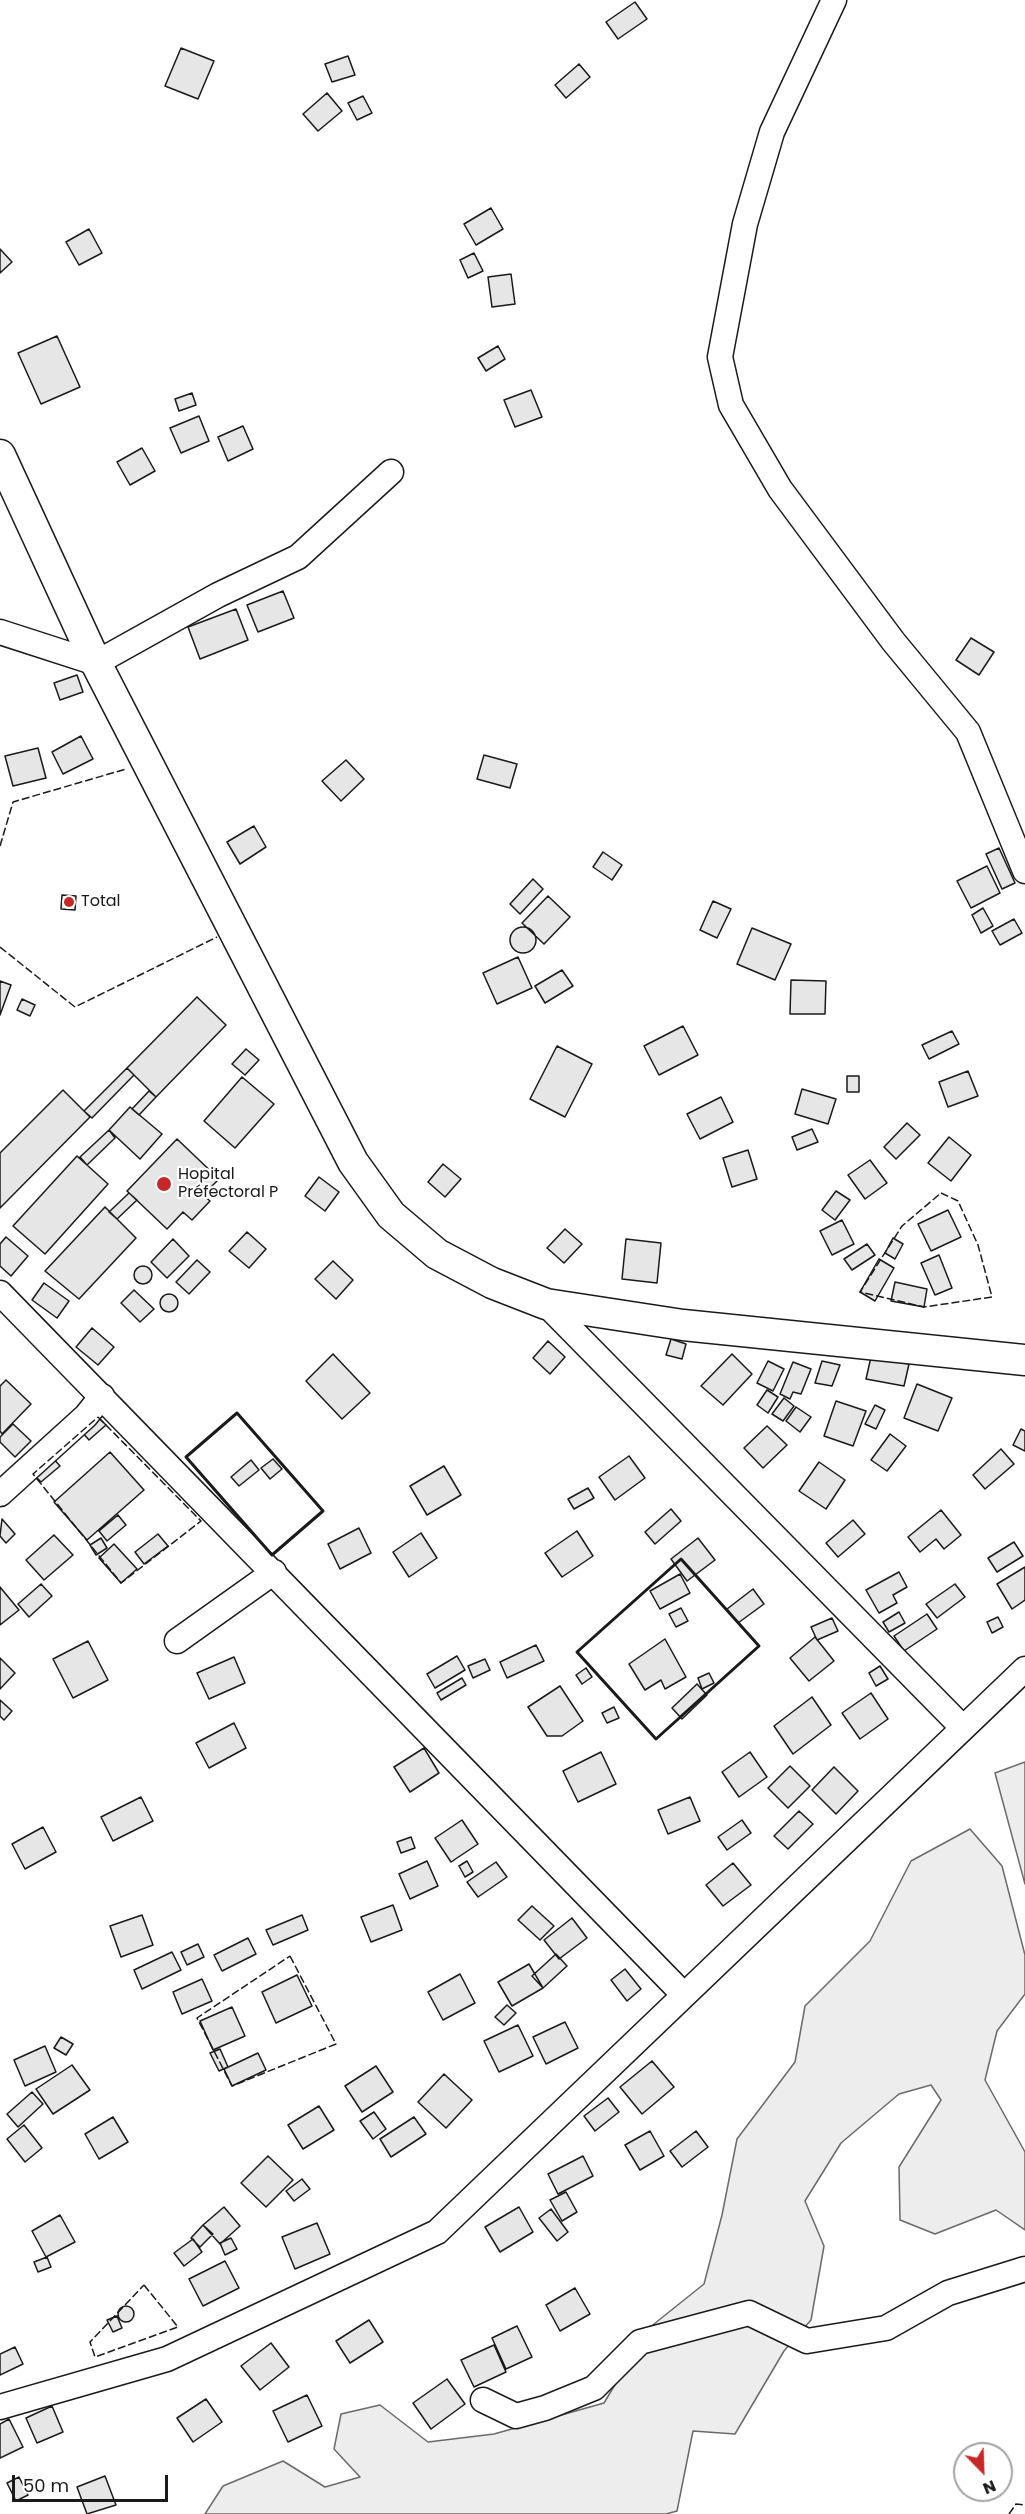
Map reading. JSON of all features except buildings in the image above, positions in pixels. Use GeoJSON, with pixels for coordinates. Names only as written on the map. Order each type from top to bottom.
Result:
{"type":"FeatureCollection","features":[{"type":"Feature","properties":{"kind":"main road"},"geometry":{"type":"LineString","coordinates":[[0,455],[96,663],[353,1162],[391,1215],[437,1254],[492,1283],[546,1304],[683,1325],[1025,1360]]}},
{"type":"Feature","properties":{"kind":"street"},"geometry":{"type":"LineString","coordinates":[[834,0],[772,132],[746,224],[720,357],[731,405],[780,489],[893,641],[968,732],[1025,871]]}},
{"type":"Feature","properties":{"kind":"street"},"geometry":{"type":"LineString","coordinates":[[0,632],[96,663],[218,595],[298,557],[391,472]]}},
{"type":"Feature","properties":{"kind":"street"},"geometry":{"type":"LineString","coordinates":[[0,1293],[684,1995]]}},
{"type":"Feature","properties":{"kind":"street"},"geometry":{"type":"LineString","coordinates":[[546,1304],[963,1728]]}},
{"type":"Feature","properties":{"kind":"street"},"geometry":{"type":"LineString","coordinates":[[0,1494],[86,1416],[102,1396]]}},
{"type":"Feature","properties":{"kind":"street"},"geometry":{"type":"LineString","coordinates":[[177,1641],[274,1572]]}},
{"type":"Feature","properties":{"kind":"street"},"geometry":{"type":"LineString","coordinates":[[0,2407],[167,2359],[437,2232],[1025,1669]]}},
{"type":"Feature","properties":{"kind":"street"},"geometry":{"type":"LineString","coordinates":[[483,2400],[516,2416],[545,2408],[594,2388],[640,2342],[749,2313],[807,2341],[886,2328],[948,2293],[1025,2269]]}},
{"type":"Feature","properties":{"kind":"shaded area"},"geometry":{"type":"Polygon","coordinates":[[[1025,1762],[1025,1884],[995,1773],[1025,1762]]]}},
{"type":"Feature","properties":{"kind":"shaded area"},"geometry":{"type":"Polygon","coordinates":[[[970,1829],[1002,1866],[1025,1955],[1025,1994],[997,2031],[985,2080],[1025,2152],[1025,2230],[996,2210],[935,2234],[900,2220],[899,2167],[941,2100],[931,2085],[899,2094],[841,2143],[805,2201],[824,2246],[811,2320],[784,2351],[735,2434],[693,2431],[677,2511],[666,2514],[205,2514],[223,2486],[283,2461],[325,2487],[360,2477],[334,2449],[341,2414],[380,2405],[428,2442],[494,2434],[604,2403],[649,2328],[704,2284],[722,2215],[737,2139],[795,2062],[805,2006],[870,1941],[911,1861],[970,1829]]]}},
{"type":"Feature","properties":{"kind":"fence"},"geometry":{"type":"LineString","coordinates":[[0,846],[13,802],[126,769]]}},
{"type":"Feature","properties":{"kind":"fence"},"geometry":{"type":"LineString","coordinates":[[0,947],[75,1007],[217,937]]}},
{"type":"Feature","properties":{"kind":"fence"},"geometry":{"type":"LineString","coordinates":[[941,1193],[958,1201],[978,1245],[992,1297],[924,1307],[860,1292],[902,1226],[941,1193]]}},
{"type":"Feature","properties":{"kind":"fence"},"geometry":{"type":"LineString","coordinates":[[98,1417],[201,1521],[121,1583],[33,1474],[98,1417]]}},
{"type":"Feature","properties":{"kind":"fence"},"geometry":{"type":"LineString","coordinates":[[290,1956],[336,2044],[232,2086],[197,2018],[290,1956]]}},
{"type":"Feature","properties":{"kind":"fence"},"geometry":{"type":"LineString","coordinates":[[144,2285],[178,2327],[95,2357],[90,2342],[144,2285]]}},
{"type":"Feature","properties":{"kind":"fence"},"geometry":{"type":"LineString","coordinates":[[1009,2514],[1016,2504],[1025,2505]]}},
{"type":"Feature","properties":{"kind":"wall"},"geometry":{"type":"LineString","coordinates":[[237,1413],[323,1511],[272,1555],[186,1457],[237,1413]]}},
{"type":"Feature","properties":{"kind":"wall"},"geometry":{"type":"LineString","coordinates":[[681,1559],[759,1646],[656,1739],[577,1652],[681,1559]]}},
{"type":"Feature","properties":{"kind":"place","name":"Total"},"geometry":{"type":"Point","coordinates":[69,902]}},
{"type":"Feature","properties":{"kind":"place","name":"Hopital Préfectoral P"},"geometry":{"type":"Point","coordinates":[164,1184]}}]}
